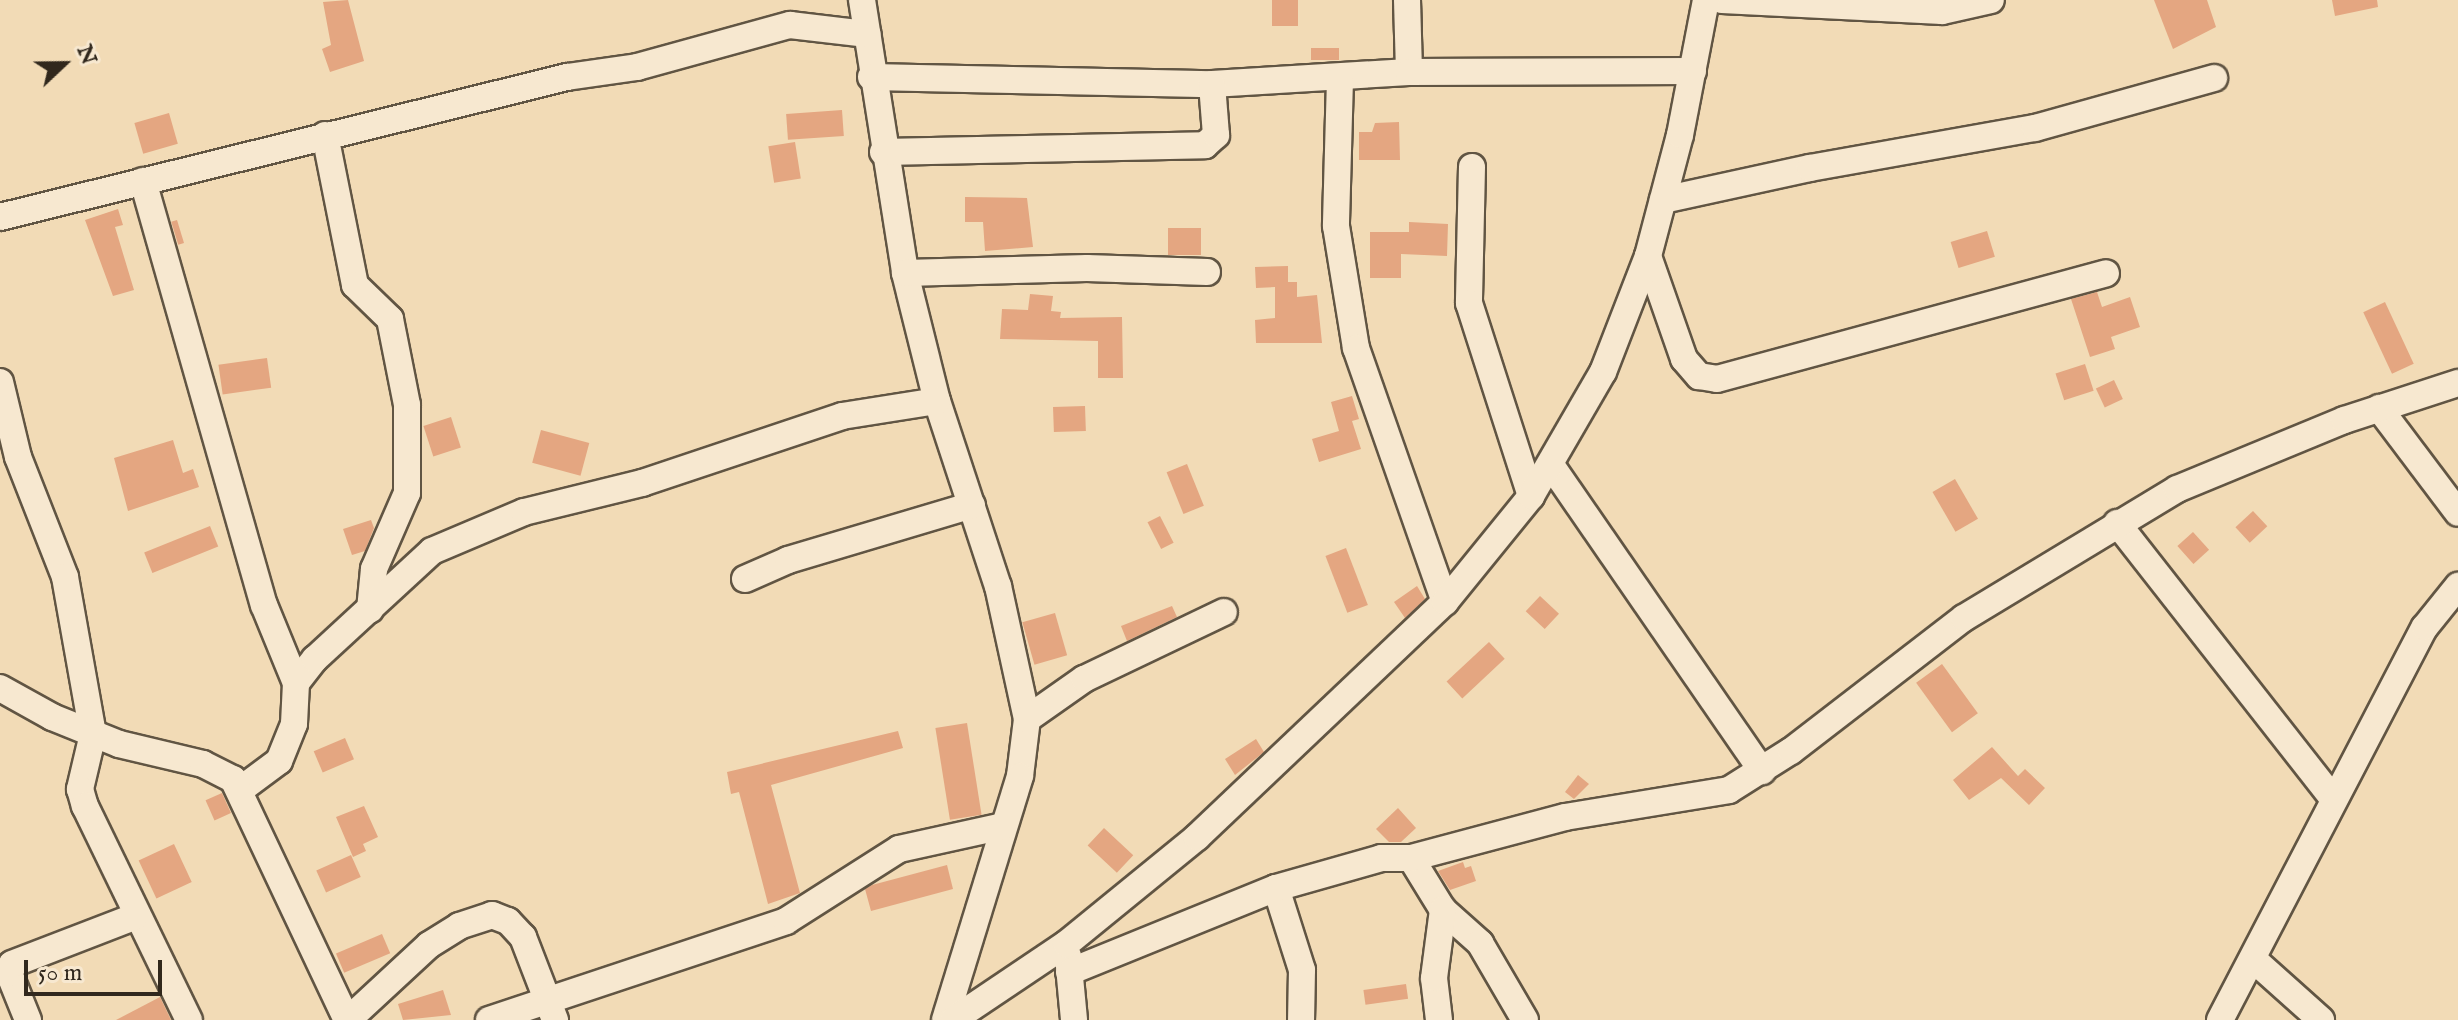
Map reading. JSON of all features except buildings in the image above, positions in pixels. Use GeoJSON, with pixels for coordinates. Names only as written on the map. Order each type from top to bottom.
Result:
{"type":"FeatureCollection","features":[{"type":"Feature","properties":{"kind":"street"},"geometry":{"type":"LineString","coordinates":[[862,0],[871,77],[905,273],[937,401],[972,505],[1021,676],[1027,719],[1020,776],[949,1016]]}},
{"type":"Feature","properties":{"kind":"street"},"geometry":{"type":"LineString","coordinates":[[1407,0],[1409,72]]}},
{"type":"Feature","properties":{"kind":"street"},"geometry":{"type":"LineString","coordinates":[[924,1020],[949,1016],[1066,944],[1197,837],[1445,602],[1531,496],[1603,372],[1648,256],[1693,71],[1706,0]]}},
{"type":"Feature","properties":{"kind":"street"},"geometry":{"type":"LineString","coordinates":[[1722,0],[1942,11],[1991,0]]}},
{"type":"Feature","properties":{"kind":"street"},"geometry":{"type":"LineString","coordinates":[[0,217],[567,77],[637,67],[790,25],[867,34]]}},
{"type":"Feature","properties":{"kind":"street"},"geometry":{"type":"LineString","coordinates":[[871,77],[1212,84],[1340,79],[1409,72],[1693,71]]}},
{"type":"Feature","properties":{"kind":"street"},"geometry":{"type":"LineString","coordinates":[[1663,200],[2035,128],[2214,78]]}},
{"type":"Feature","properties":{"kind":"street"},"geometry":{"type":"LineString","coordinates":[[1340,79],[1336,226],[1356,348],[1445,602]]}},
{"type":"Feature","properties":{"kind":"street"},"geometry":{"type":"LineString","coordinates":[[883,152],[1205,145],[1216,135],[1212,84]]}},
{"type":"Feature","properties":{"kind":"street"},"geometry":{"type":"LineString","coordinates":[[325,135],[355,285],[390,319],[408,418],[407,493],[374,569],[370,610]]}},
{"type":"Feature","properties":{"kind":"street"},"geometry":{"type":"LineString","coordinates":[[1472,167],[1469,303],[1531,496]]}},
{"type":"Feature","properties":{"kind":"street"},"geometry":{"type":"LineString","coordinates":[[143,181],[264,605],[296,683],[294,724],[279,761],[240,790]]}},
{"type":"Feature","properties":{"kind":"street"},"geometry":{"type":"LineString","coordinates":[[1648,256],[1684,359],[1699,376],[1717,379],[2106,273]]}},
{"type":"Feature","properties":{"kind":"street"},"geometry":{"type":"LineString","coordinates":[[905,273],[1207,272]]}},
{"type":"Feature","properties":{"kind":"street"},"geometry":{"type":"LineString","coordinates":[[0,382],[18,457],[65,577],[93,734],[80,789],[134,917],[189,1020]]}},
{"type":"Feature","properties":{"kind":"street"},"geometry":{"type":"LineString","coordinates":[[1069,972],[1276,888],[1381,858],[1411,858],[1565,817],[1696,800],[1729,790],[1762,771],[1964,618],[2177,489],[2379,408],[2458,383]]}},
{"type":"Feature","properties":{"kind":"street"},"geometry":{"type":"LineString","coordinates":[[296,683],[315,659],[432,551],[524,512],[642,483],[842,416],[937,401]]}},
{"type":"Feature","properties":{"kind":"street"},"geometry":{"type":"LineString","coordinates":[[2379,408],[2458,513]]}},
{"type":"Feature","properties":{"kind":"street"},"geometry":{"type":"LineString","coordinates":[[1551,465],[1762,771]]}},
{"type":"Feature","properties":{"kind":"street"},"geometry":{"type":"LineString","coordinates":[[745,579],[788,560],[972,505]]}},
{"type":"Feature","properties":{"kind":"street"},"geometry":{"type":"LineString","coordinates":[[2117,523],[2333,798]]}},
{"type":"Feature","properties":{"kind":"street"},"geometry":{"type":"LineString","coordinates":[[2220,1020],[2254,960],[2333,798],[2425,627],[2458,586]]}},
{"type":"Feature","properties":{"kind":"street"},"geometry":{"type":"LineString","coordinates":[[1027,719],[1084,679],[1224,612]]}},
{"type":"Feature","properties":{"kind":"street"},"geometry":{"type":"LineString","coordinates":[[0,688],[93,734],[222,771],[240,790],[247,815],[348,1020],[429,945],[459,926],[492,915],[508,921],[523,937],[552,1011]]}},
{"type":"Feature","properties":{"kind":"street"},"geometry":{"type":"LineString","coordinates":[[489,1020],[552,1011],[786,921],[899,849],[1004,826]]}},
{"type":"Feature","properties":{"kind":"street"},"geometry":{"type":"LineString","coordinates":[[1411,858],[1443,910],[1480,943],[1525,1020]]}},
{"type":"Feature","properties":{"kind":"street"},"geometry":{"type":"LineString","coordinates":[[1276,888],[1302,970],[1301,1020]]}},
{"type":"Feature","properties":{"kind":"street"},"geometry":{"type":"LineString","coordinates":[[1439,1020],[1434,978],[1443,910]]}},
{"type":"Feature","properties":{"kind":"street"},"geometry":{"type":"LineString","coordinates":[[28,1020],[9,973],[12,964],[134,917]]}},
{"type":"Feature","properties":{"kind":"street"},"geometry":{"type":"LineString","coordinates":[[1066,944],[1074,1020]]}},
{"type":"Feature","properties":{"kind":"street"},"geometry":{"type":"LineString","coordinates":[[2254,960],[2321,1020]]}}]}
